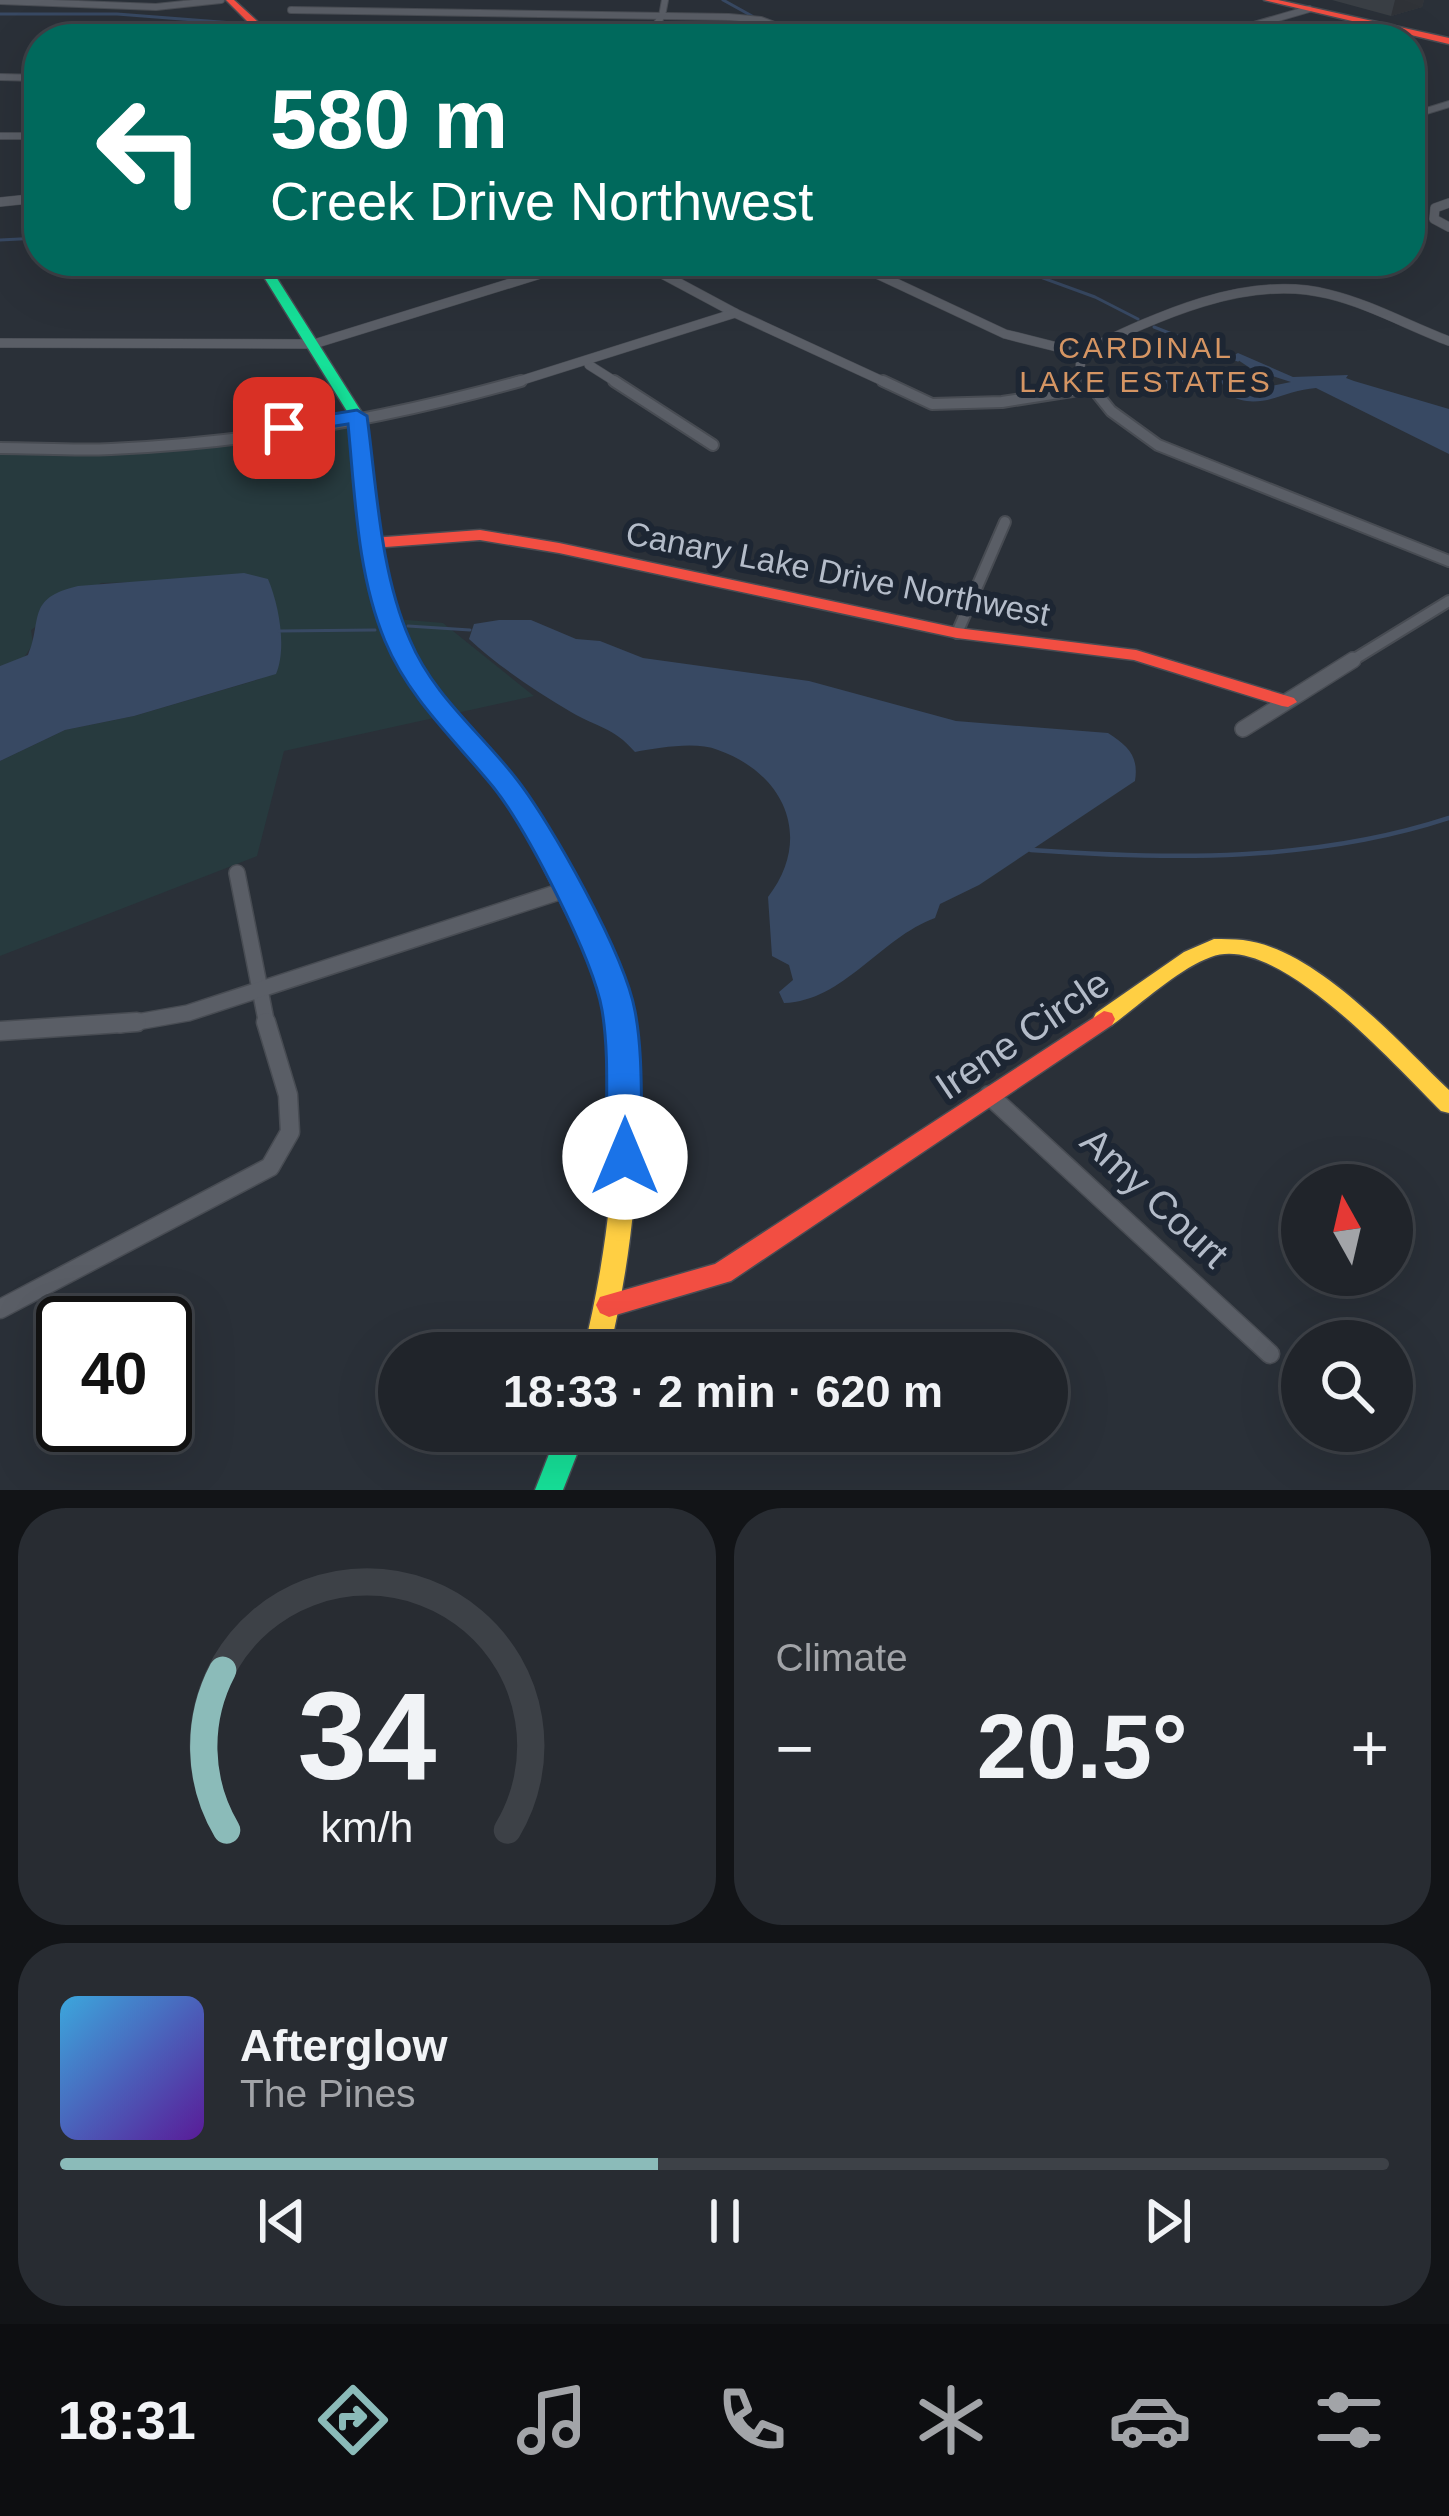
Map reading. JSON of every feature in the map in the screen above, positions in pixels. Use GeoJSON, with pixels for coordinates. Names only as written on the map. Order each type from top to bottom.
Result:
{"type":"FeatureCollection","features":[{"type":"Feature","properties":{"kind":"street"},"geometry":{"type":"LineString","coordinates":[[131,6],[139,0]]}},
{"type":"Feature","properties":{"kind":"street"},"geometry":{"type":"LineString","coordinates":[[0,2],[131,6],[226,0],[254,24]]}},
{"type":"Feature","properties":{"kind":"street"},"geometry":{"type":"LineString","coordinates":[[656,24],[665,0]]}},
{"type":"Feature","properties":{"kind":"street"},"geometry":{"type":"LineString","coordinates":[[1268,0],[1375,24]]}},
{"type":"Feature","properties":{"kind":"street"},"geometry":{"type":"LineString","coordinates":[[451,10],[455,1]]}},
{"type":"Feature","properties":{"kind":"street"},"geometry":{"type":"LineString","coordinates":[[558,12],[563,3]]}},
{"type":"Feature","properties":{"kind":"street"},"geometry":{"type":"LineString","coordinates":[[1258,24],[1309,9]]}},
{"type":"Feature","properties":{"kind":"street"},"geometry":{"type":"LineString","coordinates":[[291,10],[558,12],[748,18],[766,24]]}},
{"type":"Feature","properties":{"kind":"street"},"geometry":{"type":"LineString","coordinates":[[1449,203],[1436,208],[1434,219],[1449,227]]}},
{"type":"Feature","properties":{"kind":"street"},"geometry":{"type":"LineString","coordinates":[[270,276],[357,416],[372,543],[391,625],[416,676],[451,725],[506,784],[568,889],[600,954],[619,1011],[625,1157],[609,1305],[602,1332]]}},
{"type":"Feature","properties":{"kind":"street"},"geometry":{"type":"LineString","coordinates":[[0,343],[314,344],[534,276]]}},
{"type":"Feature","properties":{"kind":"street"},"geometry":{"type":"LineString","coordinates":[[665,276],[735,314],[932,404],[968,405],[1091,388]]}},
{"type":"Feature","properties":{"kind":"street"},"geometry":{"type":"LineString","coordinates":[[880,276],[984,326],[1081,353],[1143,324],[1278,287],[1329,294],[1449,341]]}},
{"type":"Feature","properties":{"kind":"street"},"geometry":{"type":"LineString","coordinates":[[0,448],[123,449],[357,416],[503,389],[589,365],[735,314]]}},
{"type":"Feature","properties":{"kind":"street"},"geometry":{"type":"LineString","coordinates":[[1081,353],[1080,372],[1091,388],[1111,411],[1159,446],[1449,561]]}},
{"type":"Feature","properties":{"kind":"street"},"geometry":{"type":"LineString","coordinates":[[589,365],[713,446]]}},
{"type":"Feature","properties":{"kind":"street"},"geometry":{"type":"LineString","coordinates":[[957,633],[1004,522]]}},
{"type":"Feature","properties":{"kind":"street","name":"Canary Lake Drive Northwest"},"geometry":{"type":"LineString","coordinates":[[372,543],[480,535],[957,633],[1136,655],[1288,702]]}},
{"type":"Feature","properties":{"kind":"street"},"geometry":{"type":"LineString","coordinates":[[1243,729],[1449,601]]}},
{"type":"Feature","properties":{"kind":"street"},"geometry":{"type":"LineString","coordinates":[[0,1310],[270,1167],[290,1132],[288,1095],[258,993],[237,874]]}},
{"type":"Feature","properties":{"kind":"street"},"geometry":{"type":"LineString","coordinates":[[0,1031],[106,1028],[188,1013],[568,889]]}},
{"type":"Feature","properties":{"kind":"street","name":"Irene Circle"},"geometry":{"type":"LineString","coordinates":[[609,1305],[722,1274],[1213,946],[1245,946],[1282,958],[1341,1001],[1449,1104]]}},
{"type":"Feature","properties":{"kind":"street","name":"Amy Court"},"geometry":{"type":"LineString","coordinates":[[989,1095],[1270,1354]]}},
{"type":"Feature","properties":{"kind":"street"},"geometry":{"type":"LineString","coordinates":[[549,1490],[564,1452]]}},
{"type":"Feature","properties":{"kind":"green space"},"geometry":{"type":"Polygon","coordinates":[[[348,419],[352,474],[383,618],[443,623],[534,696],[284,751],[257,856],[0,956],[0,761],[65,730],[134,716],[260,679],[280,652],[268,579],[101,583],[31,630],[33,644],[23,659],[0,666],[0,446],[169,443],[348,419]]]}},
{"type":"Feature","properties":{"kind":"water"},"geometry":{"type":"Polygon","coordinates":[[[1238,353],[1293,377],[1348,375],[1354,381],[1449,409],[1449,454],[1316,388],[1250,401],[1227,394],[1222,383],[1191,380],[1188,386],[1157,390],[1165,381],[1160,375],[1127,376],[1162,369],[1208,373],[1231,380],[1255,397],[1262,388],[1291,382],[1253,370],[1232,356],[1238,353]]]}},
{"type":"Feature","properties":{"kind":"water"},"geometry":{"type":"Polygon","coordinates":[[[244,573],[268,579],[272,589],[281,639],[276,674],[134,716],[65,730],[0,761],[0,666],[28,655],[39,612],[50,597],[78,586],[244,573]]]}},
{"type":"Feature","properties":{"kind":"water"},"geometry":{"type":"Polygon","coordinates":[[[531,620],[643,658],[809,681],[956,721],[1108,733],[1130,752],[1135,781],[979,885],[940,904],[935,918],[897,939],[844,980],[805,1000],[784,1003],[779,992],[793,980],[789,965],[772,956],[768,897],[782,875],[790,831],[776,792],[742,761],[709,747],[635,752],[612,732],[518,678],[469,639],[474,624],[531,620]]]}},
{"type":"Feature","properties":{"kind":"waterway"},"geometry":{"type":"LineString","coordinates":[[723,0],[752,16]]}},
{"type":"Feature","properties":{"kind":"waterway"},"geometry":{"type":"LineString","coordinates":[[0,14],[117,14],[246,24]]}},
{"type":"Feature","properties":{"kind":"waterway"},"geometry":{"type":"LineString","coordinates":[[728,24],[741,21]]}},
{"type":"Feature","properties":{"kind":"waterway"},"geometry":{"type":"LineString","coordinates":[[262,23],[284,24]]}},
{"type":"Feature","properties":{"kind":"waterway"},"geometry":{"type":"LineString","coordinates":[[442,24],[465,24]]}},
{"type":"Feature","properties":{"kind":"waterway"},"geometry":{"type":"LineString","coordinates":[[0,240],[24,239]]}},
{"type":"Feature","properties":{"kind":"waterway"},"geometry":{"type":"LineString","coordinates":[[1037,276],[1138,319]]}},
{"type":"Feature","properties":{"kind":"waterway"},"geometry":{"type":"LineString","coordinates":[[1154,327],[1238,360]]}},
{"type":"Feature","properties":{"kind":"waterway"},"geometry":{"type":"LineString","coordinates":[[408,626],[470,630]]}},
{"type":"Feature","properties":{"kind":"waterway"},"geometry":{"type":"LineString","coordinates":[[279,631],[375,630]]}},
{"type":"Feature","properties":{"kind":"waterway"},"geometry":{"type":"LineString","coordinates":[[1031,850],[1189,856],[1295,850],[1347,843],[1449,818]]}},
{"type":"Feature","properties":{"kind":"traffic: fast"},"geometry":{"type":"LineString","coordinates":[[269,276],[357,416],[372,543],[397,640],[437,707],[505,784],[529,820],[607,975]]}},
{"type":"Feature","properties":{"kind":"traffic: fast"},"geometry":{"type":"LineString","coordinates":[[549,1490],[564,1452]]}},
{"type":"Feature","properties":{"kind":"traffic: slow"},"geometry":{"type":"LineString","coordinates":[[1104,1019],[1204,951],[1245,947],[1277,958],[1309,977],[1372,1029],[1449,1104]]}},
{"type":"Feature","properties":{"kind":"traffic: slow"},"geometry":{"type":"LineString","coordinates":[[601,1332],[621,1215],[626,1112],[624,1063],[607,975]]}},
{"type":"Feature","properties":{"kind":"traffic: jam"},"geometry":{"type":"LineString","coordinates":[[230,0],[254,24]]}},
{"type":"Feature","properties":{"kind":"traffic: jam"},"geometry":{"type":"LineString","coordinates":[[1268,0],[1374,24]]}},
{"type":"Feature","properties":{"kind":"traffic: jam"},"geometry":{"type":"LineString","coordinates":[[1425,36],[1449,41]]}},
{"type":"Feature","properties":{"kind":"traffic: jam"},"geometry":{"type":"LineString","coordinates":[[372,543],[480,535],[559,548],[957,633],[1136,655],[1288,702]]}},
{"type":"Feature","properties":{"kind":"traffic: jam"},"geometry":{"type":"LineString","coordinates":[[609,1305],[722,1273],[1104,1019]]}},
{"type":"Feature","properties":{"kind":"district","name":"CARDINAL LAKE ESTATES"},"geometry":{"type":"Point","coordinates":[1146,365]}},
{"type":"Feature","properties":{"kind":"route"},"geometry":{"type":"LineString","coordinates":[[284,428],[357,416],[372,543],[397,640],[437,707],[506,784],[530,820],[600,954],[619,1011],[625,1157]]}}]}
